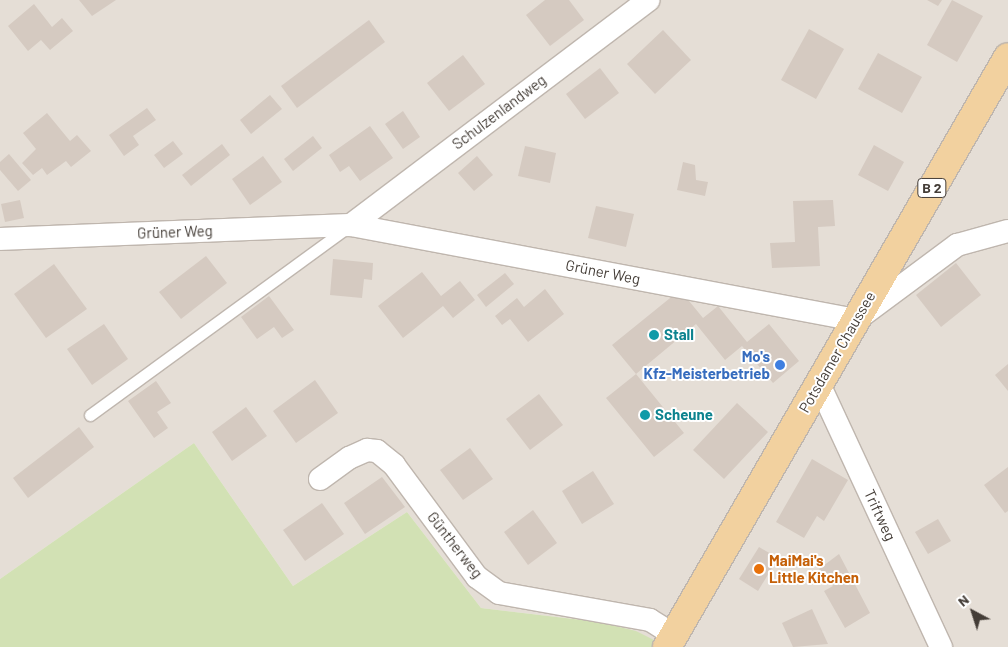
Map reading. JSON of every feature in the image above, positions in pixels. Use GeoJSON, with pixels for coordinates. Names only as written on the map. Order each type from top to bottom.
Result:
{"type":"FeatureCollection","features":[{"type":"Feature","properties":{"kind":"main road","name":"Potsdamer Chaussee"},"geometry":{"type":"LineString","coordinates":[[670,641],[1008,57]]}},
{"type":"Feature","properties":{"kind":"street","name":"Schulzenlandweg"},"geometry":{"type":"LineString","coordinates":[[350,225],[648,0]]}},
{"type":"Feature","properties":{"kind":"street","name":"Grüner Weg"},"geometry":{"type":"LineString","coordinates":[[0,239],[350,225],[856,320]]}},
{"type":"Feature","properties":{"kind":"street"},"geometry":{"type":"LineString","coordinates":[[856,320],[957,245],[1008,231]]}},
{"type":"Feature","properties":{"kind":"street","name":"Triftweg"},"geometry":{"type":"LineString","coordinates":[[819,384],[936,645]]}},
{"type":"Feature","properties":{"kind":"street","name":"Güntherweg"},"geometry":{"type":"LineString","coordinates":[[320,479],[349,458],[367,450],[377,451],[394,465],[489,587],[514,596],[650,620],[670,641]]}},
{"type":"Feature","properties":{"kind":"lane"},"geometry":{"type":"LineString","coordinates":[[90,415],[350,225]]}},
{"type":"Feature","properties":{"kind":"shaded area"},"geometry":{"type":"Polygon","coordinates":[[[0,0],[1008,0],[1008,647],[667,647],[599,622],[481,608],[407,512],[293,586],[194,443],[0,579],[0,0]]]}},
{"type":"Feature","properties":{"kind":"green space"},"geometry":{"type":"Polygon","coordinates":[[[194,443],[293,586],[407,512],[481,608],[599,622],[636,631],[658,642],[655,647],[0,647],[0,579],[194,443]]]}},
{"type":"Feature","properties":{"kind":"building"},"geometry":{"type":"Polygon","coordinates":[[[79,0],[116,0],[92,16],[79,0]]]}},
{"type":"Feature","properties":{"kind":"building"},"geometry":{"type":"Polygon","coordinates":[[[545,0],[569,0],[584,20],[550,46],[526,15],[545,0]]]}},
{"type":"Feature","properties":{"kind":"building"},"geometry":{"type":"Polygon","coordinates":[[[927,0],[942,0],[938,6],[927,0]]]}},
{"type":"Feature","properties":{"kind":"building"},"geometry":{"type":"Polygon","coordinates":[[[952,0],[983,16],[957,62],[927,45],[952,0]]]}},
{"type":"Feature","properties":{"kind":"building"},"geometry":{"type":"Polygon","coordinates":[[[34,4],[52,27],[62,18],[73,31],[50,50],[41,40],[28,51],[8,26],[34,4]]]}},
{"type":"Feature","properties":{"kind":"building"},"geometry":{"type":"Polygon","coordinates":[[[369,20],[385,42],[297,108],[281,86],[369,20]]]}},
{"type":"Feature","properties":{"kind":"building"},"geometry":{"type":"Polygon","coordinates":[[[809,29],[844,49],[816,99],[781,80],[809,29]]]}},
{"type":"Feature","properties":{"kind":"building"},"geometry":{"type":"Polygon","coordinates":[[[663,30],[691,60],[655,94],[627,64],[663,30]]]}},
{"type":"Feature","properties":{"kind":"building"},"geometry":{"type":"Polygon","coordinates":[[[878,53],[922,77],[902,113],[858,89],[878,53]]]}},
{"type":"Feature","properties":{"kind":"building"},"geometry":{"type":"Polygon","coordinates":[[[463,55],[485,84],[449,111],[427,83],[463,55]]]}},
{"type":"Feature","properties":{"kind":"building"},"geometry":{"type":"Polygon","coordinates":[[[600,68],[619,93],[585,119],[566,94],[600,68]]]}},
{"type":"Feature","properties":{"kind":"building"},"geometry":{"type":"Polygon","coordinates":[[[270,95],[282,109],[251,134],[240,120],[270,95]]]}},
{"type":"Feature","properties":{"kind":"building"},"geometry":{"type":"Polygon","coordinates":[[[147,108],[156,120],[133,136],[139,145],[124,156],[109,135],[147,108]]]}},
{"type":"Feature","properties":{"kind":"building"},"geometry":{"type":"Polygon","coordinates":[[[403,111],[420,137],[403,149],[385,124],[403,111]]]}},
{"type":"Feature","properties":{"kind":"building"},"geometry":{"type":"Polygon","coordinates":[[[47,113],[70,141],[77,135],[91,151],[71,167],[66,161],[47,175],[42,168],[33,175],[22,163],[36,149],[23,133],[47,113]]]}},
{"type":"Feature","properties":{"kind":"building"},"geometry":{"type":"Polygon","coordinates":[[[370,126],[393,158],[360,181],[349,166],[340,172],[329,155],[370,126]]]}},
{"type":"Feature","properties":{"kind":"building"},"geometry":{"type":"Polygon","coordinates":[[[313,136],[322,148],[293,171],[284,159],[313,136]]]}},
{"type":"Feature","properties":{"kind":"building"},"geometry":{"type":"Polygon","coordinates":[[[173,141],[183,154],[164,168],[154,155],[173,141]]]}},
{"type":"Feature","properties":{"kind":"building"},"geometry":{"type":"Polygon","coordinates":[[[222,144],[230,155],[191,186],[182,175],[222,144]]]}},
{"type":"Feature","properties":{"kind":"building"},"geometry":{"type":"Polygon","coordinates":[[[874,145],[904,162],[888,191],[858,175],[874,145]]]}},
{"type":"Feature","properties":{"kind":"building"},"geometry":{"type":"Polygon","coordinates":[[[525,146],[556,153],[550,183],[518,176],[525,146]]]}},
{"type":"Feature","properties":{"kind":"building"},"geometry":{"type":"Polygon","coordinates":[[[9,154],[31,180],[18,191],[0,170],[0,162],[9,154]]]}},
{"type":"Feature","properties":{"kind":"building"},"geometry":{"type":"Polygon","coordinates":[[[263,156],[282,182],[250,205],[232,179],[263,156]]]}},
{"type":"Feature","properties":{"kind":"building"},"geometry":{"type":"Polygon","coordinates":[[[477,156],[493,175],[474,191],[458,173],[477,156]]]}},
{"type":"Feature","properties":{"kind":"building"},"geometry":{"type":"Polygon","coordinates":[[[683,162],[695,165],[696,180],[708,182],[705,196],[677,190],[683,162]]]}},
{"type":"Feature","properties":{"kind":"building"},"geometry":{"type":"Polygon","coordinates":[[[20,200],[24,218],[5,222],[1,204],[20,200]]]}},
{"type":"Feature","properties":{"kind":"building"},"geometry":{"type":"Polygon","coordinates":[[[833,200],[835,226],[818,227],[820,266],[772,268],[770,243],[795,242],[793,201],[833,200]]]}},
{"type":"Feature","properties":{"kind":"building"},"geometry":{"type":"Polygon","coordinates":[[[596,206],[634,214],[626,247],[588,238],[596,206]]]}},
{"type":"Feature","properties":{"kind":"building"},"geometry":{"type":"Polygon","coordinates":[[[206,256],[227,283],[181,319],[159,292],[206,256]]]}},
{"type":"Feature","properties":{"kind":"building"},"geometry":{"type":"Polygon","coordinates":[[[333,259],[373,263],[372,280],[364,279],[362,298],[330,295],[333,259]]]}},
{"type":"Feature","properties":{"kind":"building"},"geometry":{"type":"Polygon","coordinates":[[[956,263],[981,295],[941,327],[916,295],[956,263]]]}},
{"type":"Feature","properties":{"kind":"building"},"geometry":{"type":"Polygon","coordinates":[[[54,264],[87,309],[46,338],[14,294],[54,264]]]}},
{"type":"Feature","properties":{"kind":"building"},"geometry":{"type":"Polygon","coordinates":[[[422,272],[441,296],[460,281],[475,300],[453,318],[443,306],[403,338],[378,306],[422,272]]]}},
{"type":"Feature","properties":{"kind":"building"},"geometry":{"type":"Polygon","coordinates":[[[505,273],[514,284],[486,307],[477,295],[505,273]]]}},
{"type":"Feature","properties":{"kind":"building"},"geometry":{"type":"Polygon","coordinates":[[[545,289],[564,314],[528,342],[510,319],[502,325],[495,316],[517,298],[524,307],[545,289]]]}},
{"type":"Feature","properties":{"kind":"building"},"geometry":{"type":"Polygon","coordinates":[[[680,290],[703,318],[718,306],[747,342],[769,324],[799,361],[773,383],[742,346],[725,360],[696,324],[636,374],[612,345],[680,290]]]}},
{"type":"Feature","properties":{"kind":"building"},"geometry":{"type":"Polygon","coordinates":[[[269,296],[294,330],[282,338],[274,327],[257,339],[241,317],[269,296]]]}},
{"type":"Feature","properties":{"kind":"building"},"geometry":{"type":"Polygon","coordinates":[[[104,324],[128,359],[92,385],[67,349],[104,324]]]}},
{"type":"Feature","properties":{"kind":"building"},"geometry":{"type":"Polygon","coordinates":[[[1008,364],[1008,391],[995,375],[1008,364]]]}},
{"type":"Feature","properties":{"kind":"building","name":"Scheune"},"geometry":{"type":"Polygon","coordinates":[[[636,374],[684,433],[654,457],[606,398],[636,374]]]}},
{"type":"Feature","properties":{"kind":"building"},"geometry":{"type":"Polygon","coordinates":[[[315,380],[338,413],[296,443],[273,411],[315,380]]]}},
{"type":"Feature","properties":{"kind":"building"},"geometry":{"type":"Polygon","coordinates":[[[156,381],[171,403],[157,412],[168,428],[154,438],[128,401],[156,381]]]}},
{"type":"Feature","properties":{"kind":"building"},"geometry":{"type":"Polygon","coordinates":[[[539,394],[563,425],[530,450],[506,419],[539,394]]]}},
{"type":"Feature","properties":{"kind":"building"},"geometry":{"type":"Polygon","coordinates":[[[737,403],[768,432],[724,479],[693,450],[737,403]]]}},
{"type":"Feature","properties":{"kind":"building"},"geometry":{"type":"Polygon","coordinates":[[[246,407],[267,436],[232,461],[212,432],[246,407]]]}},
{"type":"Feature","properties":{"kind":"building"},"geometry":{"type":"Polygon","coordinates":[[[79,427],[94,447],[28,498],[13,478],[79,427]]]}},
{"type":"Feature","properties":{"kind":"building"},"geometry":{"type":"Polygon","coordinates":[[[470,448],[493,479],[463,500],[440,470],[470,448]]]}},
{"type":"Feature","properties":{"kind":"building"},"geometry":{"type":"Polygon","coordinates":[[[812,459],[848,480],[824,521],[817,516],[804,538],[776,522],[812,459]]]}},
{"type":"Feature","properties":{"kind":"building"},"geometry":{"type":"Polygon","coordinates":[[[1008,467],[1008,511],[1005,513],[984,485],[1008,467]]]}},
{"type":"Feature","properties":{"kind":"building"},"geometry":{"type":"Polygon","coordinates":[[[593,471],[614,504],[582,524],[562,491],[593,471]]]}},
{"type":"Feature","properties":{"kind":"building"},"geometry":{"type":"Polygon","coordinates":[[[382,477],[405,507],[365,534],[344,503],[382,477]]]}},
{"type":"Feature","properties":{"kind":"building"},"geometry":{"type":"Polygon","coordinates":[[[322,503],[344,534],[305,561],[283,530],[322,503]]]}},
{"type":"Feature","properties":{"kind":"building"},"geometry":{"type":"Polygon","coordinates":[[[533,510],[557,543],[528,565],[504,532],[533,510]]]}},
{"type":"Feature","properties":{"kind":"building"},"geometry":{"type":"Polygon","coordinates":[[[938,519],[951,541],[928,554],[915,532],[938,519]]]}},
{"type":"Feature","properties":{"kind":"building","name":"MaiMai's Little Kitchen"},"geometry":{"type":"Polygon","coordinates":[[[759,547],[778,558],[758,591],[739,579],[759,547]]]}},
{"type":"Feature","properties":{"kind":"building"},"geometry":{"type":"Polygon","coordinates":[[[839,554],[870,613],[845,628],[824,591],[833,586],[819,569],[839,554]]]}},
{"type":"Feature","properties":{"kind":"building"},"geometry":{"type":"Polygon","coordinates":[[[812,609],[828,644],[793,647],[782,623],[812,609]]]}},
{"type":"Feature","properties":{"kind":"place","name":"Stall"},"geometry":{"type":"Point","coordinates":[654,335]}},
{"type":"Feature","properties":{"kind":"place","name":"Mo's Kfz-Meisterbetrieb"},"geometry":{"type":"Point","coordinates":[780,365]}},
{"type":"Feature","properties":{"kind":"place","name":"Scheune"},"geometry":{"type":"Point","coordinates":[645,415]}},
{"type":"Feature","properties":{"kind":"place","name":"MaiMai's Little Kitchen"},"geometry":{"type":"Point","coordinates":[759,569]}}]}
